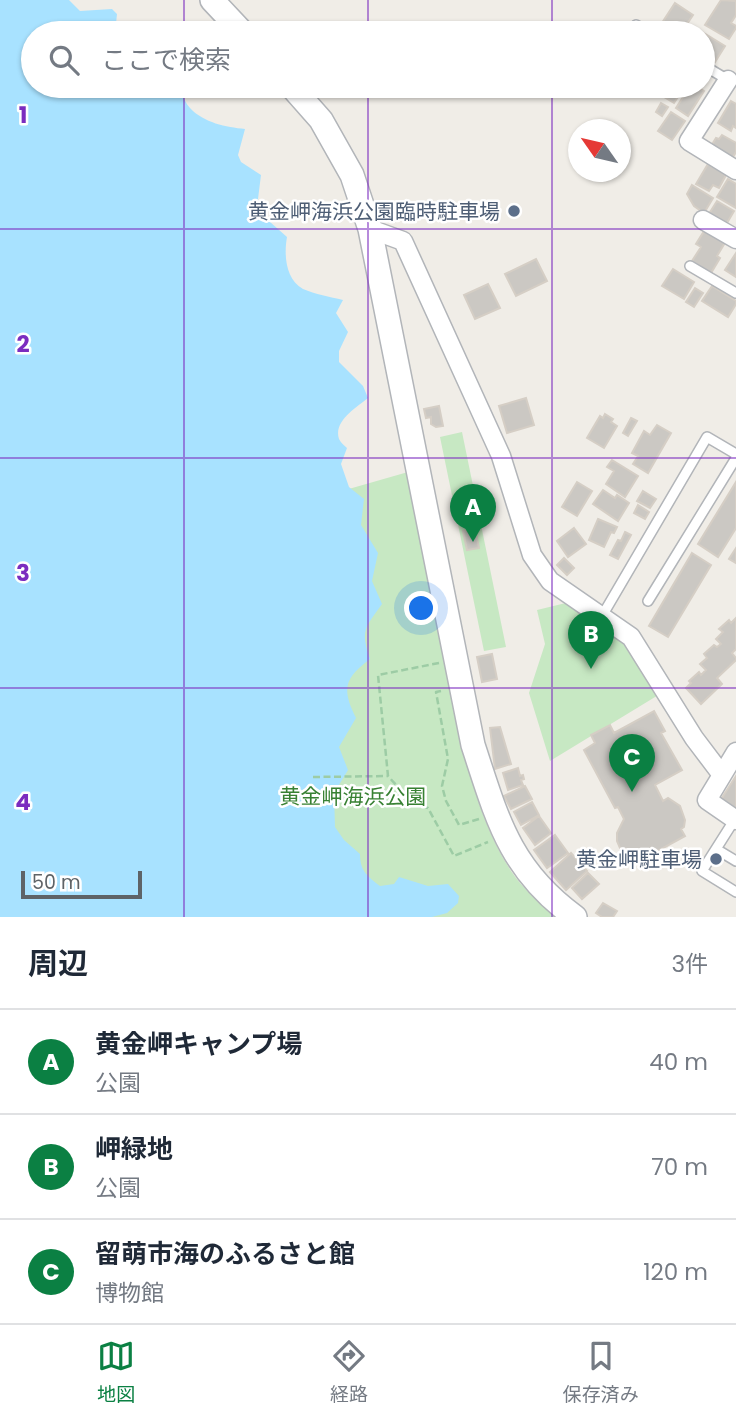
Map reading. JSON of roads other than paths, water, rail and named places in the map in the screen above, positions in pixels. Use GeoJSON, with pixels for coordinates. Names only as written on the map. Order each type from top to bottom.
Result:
{"type":"FeatureCollection","features":[{"type":"Feature","properties":{"kind":"street"},"geometry":{"type":"LineString","coordinates":[[212,0],[232,21]]}},
{"type":"Feature","properties":{"kind":"street"},"geometry":{"type":"LineString","coordinates":[[733,77],[690,141],[736,170]]}},
{"type":"Feature","properties":{"kind":"street"},"geometry":{"type":"LineString","coordinates":[[302,98],[321,120],[352,175],[370,229],[473,745],[494,810],[519,861],[535,882],[575,917]]}},
{"type":"Feature","properties":{"kind":"street"},"geometry":{"type":"LineString","coordinates":[[703,220],[736,239]]}},
{"type":"Feature","properties":{"kind":"street"},"geometry":{"type":"LineString","coordinates":[[370,229],[403,241],[501,456],[532,555],[550,580],[631,637],[694,738],[722,775]]}},
{"type":"Feature","properties":{"kind":"street"},"geometry":{"type":"LineString","coordinates":[[735,819],[706,800],[736,752]]}},
{"type":"Feature","properties":{"kind":"lane"},"geometry":{"type":"LineString","coordinates":[[715,70],[733,77]]}},
{"type":"Feature","properties":{"kind":"lane"},"geometry":{"type":"LineString","coordinates":[[690,266],[736,293]]}},
{"type":"Feature","properties":{"kind":"lane"},"geometry":{"type":"LineString","coordinates":[[602,616],[707,437],[736,456],[648,601]]}},
{"type":"Feature","properties":{"kind":"lane"},"geometry":{"type":"LineString","coordinates":[[735,819],[702,871],[736,892]]}},
{"type":"Feature","properties":{"kind":"lane"},"geometry":{"type":"LineString","coordinates":[[716,849],[736,861]]}},
{"type":"Feature","properties":{"kind":"water"},"geometry":{"type":"Polygon","coordinates":[[[0,0],[69,0],[80,11],[112,9],[117,14],[116,21],[21,21],[21,98],[184,98],[196,113],[209,121],[245,129],[238,155],[241,162],[261,175],[258,199],[261,214],[287,237],[286,258],[292,279],[303,289],[343,300],[336,313],[348,332],[339,351],[339,362],[363,386],[368,398],[347,415],[339,426],[339,439],[347,448],[341,464],[349,487],[364,499],[361,525],[378,553],[372,581],[382,604],[366,630],[365,642],[370,659],[355,672],[348,684],[348,699],[356,718],[339,747],[348,770],[334,793],[335,827],[344,840],[360,854],[365,873],[380,886],[394,884],[399,877],[428,886],[448,884],[459,896],[458,903],[447,913],[432,917],[0,917],[0,0]]]}},
{"type":"Feature","properties":{"kind":"place","name":"黄金岬海浜公園臨時駐車場"},"geometry":{"type":"Point","coordinates":[514,211]}},
{"type":"Feature","properties":{"kind":"place","name":"黄金岬キャンプ場"},"geometry":{"type":"Point","coordinates":[473,542]}},
{"type":"Feature","properties":{"kind":"place","name":"岬緑地"},"geometry":{"type":"Point","coordinates":[591,669]}},
{"type":"Feature","properties":{"kind":"place","name":"留萌市海のふるさと館"},"geometry":{"type":"Point","coordinates":[632,792]}},
{"type":"Feature","properties":{"kind":"place","name":"黄金岬駐車場"},"geometry":{"type":"Point","coordinates":[716,859]}},
{"type":"Feature","properties":{"kind":"park label","name":"黄金岬海浜公園"},"geometry":{"type":"Point","coordinates":[353,796]}}]}
